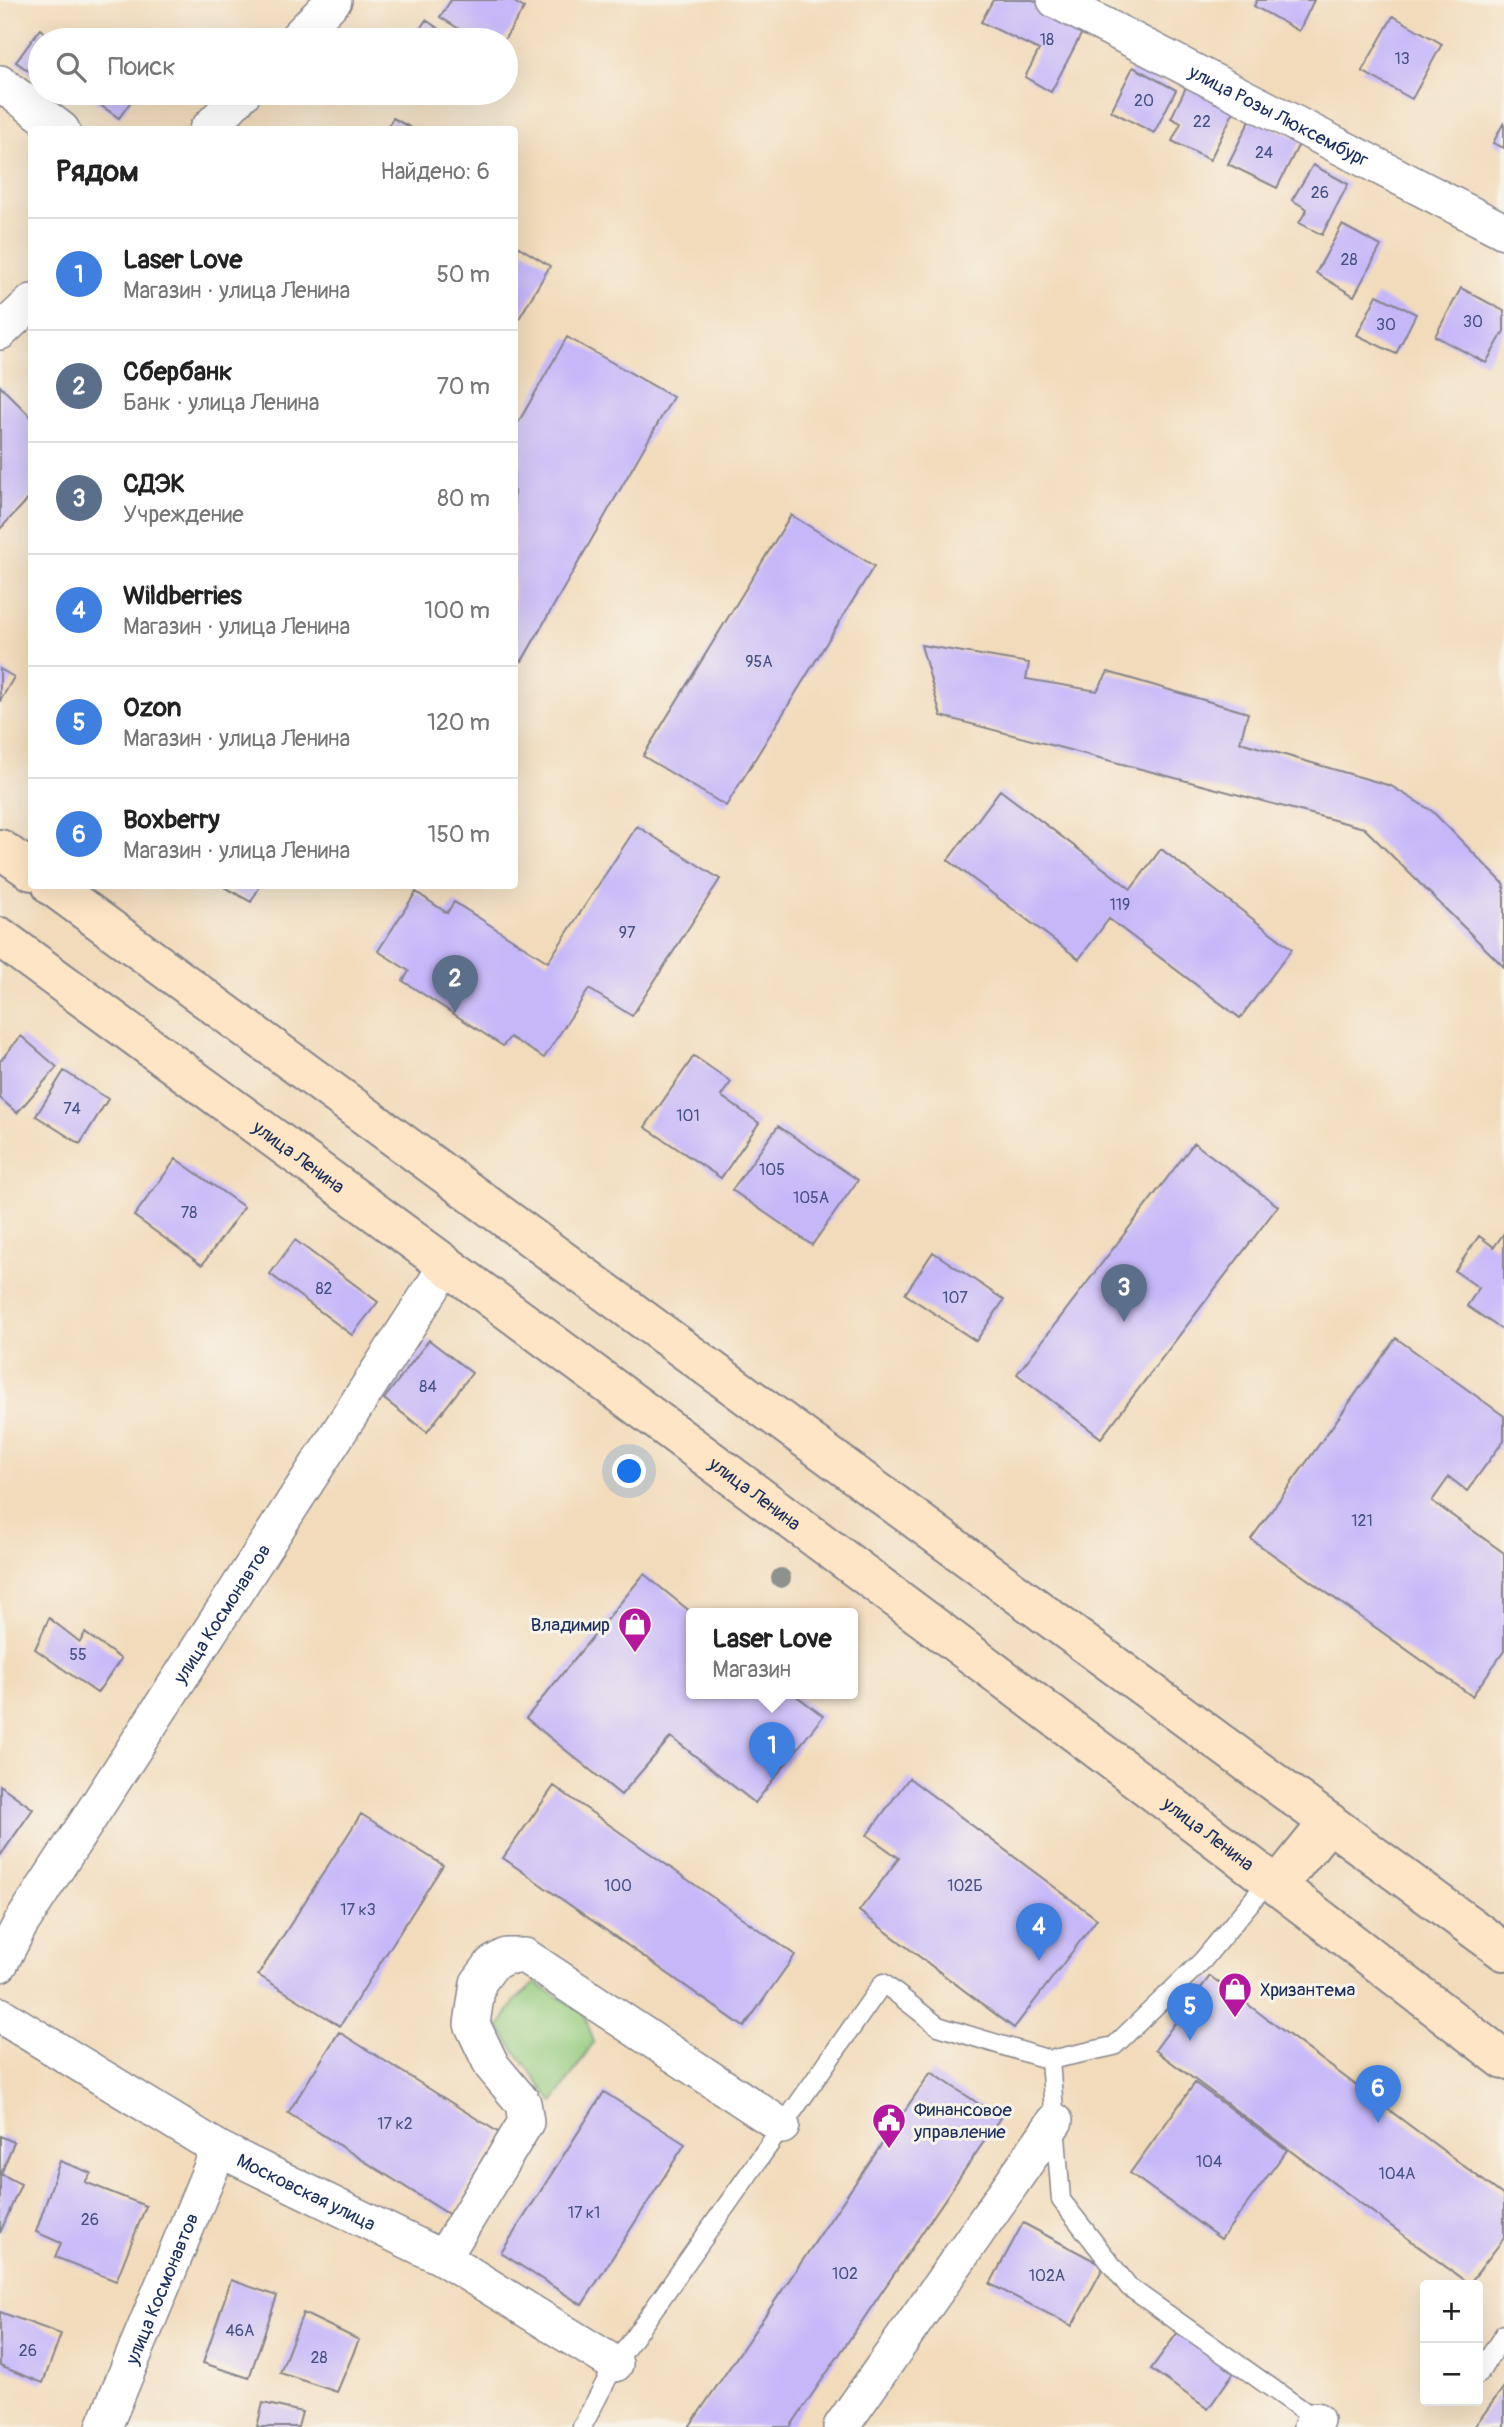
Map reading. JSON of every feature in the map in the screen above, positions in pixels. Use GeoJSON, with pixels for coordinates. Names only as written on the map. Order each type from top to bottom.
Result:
{"type":"FeatureCollection","features":[{"type":"Feature","properties":{"kind":"main road"},"geometry":{"type":"LineString","coordinates":[[0,849],[28,868]]}},
{"type":"Feature","properties":{"kind":"main road"},"geometry":{"type":"LineString","coordinates":[[56,889],[1504,1951]]}},
{"type":"Feature","properties":{"kind":"main road","name":"улица Ленина"},"geometry":{"type":"LineString","coordinates":[[0,937],[447,1265],[1274,1882],[1504,2060]]}},
{"type":"Feature","properties":{"kind":"main road"},"geometry":{"type":"LineString","coordinates":[[1274,1882],[1329,1822]]}},
{"type":"Feature","properties":{"kind":"street"},"geometry":{"type":"LineString","coordinates":[[307,28],[334,0]]}},
{"type":"Feature","properties":{"kind":"street","name":"улица Розы Люксембург"},"geometry":{"type":"LineString","coordinates":[[1055,0],[1504,231]]}},
{"type":"Feature","properties":{"kind":"street"},"geometry":{"type":"LineString","coordinates":[[0,83],[28,104]]}},
{"type":"Feature","properties":{"kind":"street"},"geometry":{"type":"LineString","coordinates":[[29,105],[57,126]]}},
{"type":"Feature","properties":{"kind":"street"},"geometry":{"type":"LineString","coordinates":[[211,126],[231,105]]}},
{"type":"Feature","properties":{"kind":"street"},"geometry":{"type":"LineString","coordinates":[[0,332],[28,306]]}},
{"type":"Feature","properties":{"kind":"street","name":"улица Космонавтов"},"geometry":{"type":"LineString","coordinates":[[0,1964],[20,1925],[447,1265]]}},
{"type":"Feature","properties":{"kind":"street"},"geometry":{"type":"LineString","coordinates":[[443,2258],[526,2122],[523,2103],[492,2066],[472,2024],[478,1983],[492,1964],[506,1956],[525,1956],[782,2126]]}},
{"type":"Feature","properties":{"kind":"street","name":"Московская улица"},"geometry":{"type":"LineString","coordinates":[[0,2015],[219,2149],[443,2258],[615,2364]]}},
{"type":"Feature","properties":{"kind":"street"},"geometry":{"type":"LineString","coordinates":[[841,2427],[1055,2121]]}},
{"type":"Feature","properties":{"kind":"street","name":"улица Космонавтов"},"geometry":{"type":"LineString","coordinates":[[104,2427],[219,2149]]}},
{"type":"Feature","properties":{"kind":"lane"},"geometry":{"type":"LineString","coordinates":[[582,2427],[615,2364],[883,1983],[939,2026],[1050,2060],[1114,2046],[1203,1960],[1274,1882]]}},
{"type":"Feature","properties":{"kind":"lane"},"geometry":{"type":"LineString","coordinates":[[1050,2060],[1061,2200],[1129,2287],[1318,2425]]}},
{"type":"Feature","properties":{"kind":"lane"},"geometry":{"type":"LineString","coordinates":[[1483,2367],[1504,2334]]}},
{"type":"Feature","properties":{"kind":"green space"},"geometry":{"type":"Polygon","coordinates":[[[535,1983],[583,2012],[594,2042],[553,2103],[499,2028],[515,2001],[535,1983]]]}},
{"type":"Feature","properties":{"kind":"building"},"geometry":{"type":"Polygon","coordinates":[[[451,0],[511,0],[524,8],[512,28],[458,28],[440,17],[451,0]]]}},
{"type":"Feature","properties":{"kind":"building"},"geometry":{"type":"Polygon","coordinates":[[[993,0],[1033,0],[1085,27],[1051,92],[1025,77],[1039,50],[981,22],[993,0]]]}},
{"type":"Feature","properties":{"kind":"building"},"geometry":{"type":"Polygon","coordinates":[[[1257,0],[1314,0],[1299,31],[1254,6],[1257,0]]]}},
{"type":"Feature","properties":{"kind":"building"},"geometry":{"type":"Polygon","coordinates":[[[1393,16],[1442,44],[1412,99],[1362,71],[1393,16]]]}},
{"type":"Feature","properties":{"kind":"building"},"geometry":{"type":"Polygon","coordinates":[[[426,20],[438,28],[420,28],[426,20]]]}},
{"type":"Feature","properties":{"kind":"building"},"geometry":{"type":"Polygon","coordinates":[[[28,46],[28,70],[16,62],[28,46]]]}},
{"type":"Feature","properties":{"kind":"building"},"geometry":{"type":"Polygon","coordinates":[[[1133,67],[1176,90],[1154,133],[1111,111],[1133,67]]]}},
{"type":"Feature","properties":{"kind":"building"},"geometry":{"type":"Polygon","coordinates":[[[1189,81],[1237,105],[1210,160],[1172,141],[1181,123],[1171,118],[1189,81]]]}},
{"type":"Feature","properties":{"kind":"building"},"geometry":{"type":"Polygon","coordinates":[[[100,105],[128,105],[119,118],[100,105]]]}},
{"type":"Feature","properties":{"kind":"building"},"geometry":{"type":"Polygon","coordinates":[[[393,118],[408,126],[388,126],[393,118]]]}},
{"type":"Feature","properties":{"kind":"building"},"geometry":{"type":"Polygon","coordinates":[[[1251,118],[1301,140],[1277,188],[1228,164],[1251,118]]]}},
{"type":"Feature","properties":{"kind":"building"},"geometry":{"type":"Polygon","coordinates":[[[1504,122],[1504,148],[1493,143],[1504,122]]]}},
{"type":"Feature","properties":{"kind":"building"},"geometry":{"type":"Polygon","coordinates":[[[1313,165],[1348,184],[1322,235],[1299,223],[1307,209],[1292,200],[1313,165]]]}},
{"type":"Feature","properties":{"kind":"building"},"geometry":{"type":"Polygon","coordinates":[[[1342,225],[1381,246],[1354,296],[1316,273],[1342,225]]]}},
{"type":"Feature","properties":{"kind":"building"},"geometry":{"type":"Polygon","coordinates":[[[518,246],[550,266],[518,320],[518,246]]]}},
{"type":"Feature","properties":{"kind":"building"},"geometry":{"type":"Polygon","coordinates":[[[1461,288],[1504,311],[1504,331],[1486,363],[1435,336],[1461,288]]]}},
{"type":"Feature","properties":{"kind":"building"},"geometry":{"type":"Polygon","coordinates":[[[1377,295],[1416,314],[1396,354],[1357,335],[1377,295]]]}},
{"type":"Feature","properties":{"kind":"building"},"geometry":{"type":"Polygon","coordinates":[[[567,337],[673,397],[522,661],[518,658],[518,423],[567,337]]]}},
{"type":"Feature","properties":{"kind":"building"},"geometry":{"type":"Polygon","coordinates":[[[0,386],[28,414],[28,499],[0,529],[0,386]]]}},
{"type":"Feature","properties":{"kind":"building"},"geometry":{"type":"Polygon","coordinates":[[[791,515],[874,566],[726,806],[643,756],[791,515]]]}},
{"type":"Feature","properties":{"kind":"building"},"geometry":{"type":"Polygon","coordinates":[[[921,645],[1029,663],[1026,679],[1097,691],[1108,672],[1248,713],[1240,742],[1391,786],[1432,811],[1504,884],[1504,967],[1364,828],[941,716],[921,645]]]}},
{"type":"Feature","properties":{"kind":"building"},"geometry":{"type":"Polygon","coordinates":[[[0,669],[14,677],[0,701],[0,669]]]}},
{"type":"Feature","properties":{"kind":"building"},"geometry":{"type":"Polygon","coordinates":[[[1000,790],[1131,889],[1161,849],[1292,949],[1240,1018],[1109,919],[1079,959],[948,860],[1000,790]]]}},
{"type":"Feature","properties":{"kind":"building"},"geometry":{"type":"Polygon","coordinates":[[[637,826],[720,879],[632,1016],[589,989],[544,1058],[510,1037],[503,1046],[403,981],[409,971],[378,951],[416,892],[447,913],[454,902],[548,962],[637,826]]]}},
{"type":"Feature","properties":{"kind":"building"},"geometry":{"type":"Polygon","coordinates":[[[227,889],[258,889],[251,902],[227,889]]]}},
{"type":"Feature","properties":{"kind":"building"},"geometry":{"type":"Polygon","coordinates":[[[21,1036],[57,1067],[17,1113],[0,1098],[0,1061],[21,1036]]]}},
{"type":"Feature","properties":{"kind":"building"},"geometry":{"type":"Polygon","coordinates":[[[694,1056],[731,1082],[721,1096],[759,1123],[721,1178],[645,1127],[694,1056]]]}},
{"type":"Feature","properties":{"kind":"building"},"geometry":{"type":"Polygon","coordinates":[[[64,1071],[108,1099],[80,1144],[36,1116],[64,1071]]]}},
{"type":"Feature","properties":{"kind":"building"},"geometry":{"type":"Polygon","coordinates":[[[778,1126],[858,1180],[812,1245],[732,1190],[778,1126]]]}},
{"type":"Feature","properties":{"kind":"building"},"geometry":{"type":"Polygon","coordinates":[[[1194,1143],[1278,1206],[1101,1438],[1017,1374],[1194,1143]]]}},
{"type":"Feature","properties":{"kind":"building"},"geometry":{"type":"Polygon","coordinates":[[[176,1159],[244,1207],[202,1265],[134,1216],[176,1159]]]}},
{"type":"Feature","properties":{"kind":"building"},"geometry":{"type":"Polygon","coordinates":[[[1504,1233],[1504,1331],[1467,1306],[1479,1288],[1455,1271],[1479,1236],[1494,1247],[1504,1233]]]}},
{"type":"Feature","properties":{"kind":"building"},"geometry":{"type":"Polygon","coordinates":[[[295,1240],[378,1302],[352,1335],[270,1274],[295,1240]]]}},
{"type":"Feature","properties":{"kind":"building"},"geometry":{"type":"Polygon","coordinates":[[[933,1252],[1004,1300],[976,1341],[905,1294],[933,1252]]]}},
{"type":"Feature","properties":{"kind":"building"},"geometry":{"type":"Polygon","coordinates":[[[1396,1338],[1504,1416],[1504,1440],[1467,1491],[1449,1477],[1432,1501],[1504,1553],[1504,1651],[1472,1696],[1251,1539],[1396,1338]]]}},
{"type":"Feature","properties":{"kind":"building"},"geometry":{"type":"Polygon","coordinates":[[[429,1340],[472,1373],[427,1432],[384,1399],[429,1340]]]}},
{"type":"Feature","properties":{"kind":"building","name":"Владимир"},"geometry":{"type":"Polygon","coordinates":[[[644,1574],[686,1608],[686,1699],[801,1699],[823,1716],[755,1803],[671,1737],[621,1795],[526,1718],[644,1574]]]}},
{"type":"Feature","properties":{"kind":"building"},"geometry":{"type":"Polygon","coordinates":[[[49,1618],[80,1642],[85,1633],[121,1659],[97,1693],[35,1649],[49,1618]]]}},
{"type":"Feature","properties":{"kind":"building"},"geometry":{"type":"Polygon","coordinates":[[[909,1778],[1097,1919],[1014,2028],[859,1911],[899,1858],[867,1835],[909,1778]]]}},
{"type":"Feature","properties":{"kind":"building"},"geometry":{"type":"Polygon","coordinates":[[[0,1785],[33,1809],[0,1856],[0,1785]]]}},
{"type":"Feature","properties":{"kind":"building"},"geometry":{"type":"Polygon","coordinates":[[[554,1786],[795,1955],[744,2027],[503,1858],[554,1786]]]}},
{"type":"Feature","properties":{"kind":"building"},"geometry":{"type":"Polygon","coordinates":[[[361,1814],[443,1865],[340,2026],[258,1975],[361,1814]]]}},
{"type":"Feature","properties":{"kind":"building"},"geometry":{"type":"Polygon","coordinates":[[[1210,1976],[1504,2196],[1504,2238],[1472,2280],[1464,2280],[1155,2050],[1210,1976]]]}},
{"type":"Feature","properties":{"kind":"building"},"geometry":{"type":"Polygon","coordinates":[[[339,2032],[501,2134],[450,2215],[288,2113],[339,2032]]]}},
{"type":"Feature","properties":{"kind":"building"},"geometry":{"type":"Polygon","coordinates":[[[931,2072],[1000,2118],[790,2427],[689,2427],[931,2072]]]}},
{"type":"Feature","properties":{"kind":"building"},"geometry":{"type":"Polygon","coordinates":[[[1195,2083],[1287,2150],[1221,2239],[1130,2173],[1195,2083]]]}},
{"type":"Feature","properties":{"kind":"building"},"geometry":{"type":"Polygon","coordinates":[[[604,2092],[685,2144],[582,2305],[501,2253],[604,2092]]]}},
{"type":"Feature","properties":{"kind":"building"},"geometry":{"type":"Polygon","coordinates":[[[0,2136],[14,2142],[1,2174],[21,2184],[0,2233],[0,2136]]]}},
{"type":"Feature","properties":{"kind":"building"},"geometry":{"type":"Polygon","coordinates":[[[60,2161],[91,2173],[85,2182],[146,2206],[116,2281],[55,2257],[61,2243],[36,2232],[60,2161]]]}},
{"type":"Feature","properties":{"kind":"building"},"geometry":{"type":"Polygon","coordinates":[[[1023,2223],[1104,2266],[1072,2326],[990,2284],[1023,2223]]]}},
{"type":"Feature","properties":{"kind":"building"},"geometry":{"type":"Polygon","coordinates":[[[231,2280],[277,2296],[249,2378],[203,2363],[231,2280]]]}},
{"type":"Feature","properties":{"kind":"building"},"geometry":{"type":"Polygon","coordinates":[[[0,2312],[61,2334],[43,2383],[0,2366],[0,2312]]]}},
{"type":"Feature","properties":{"kind":"building"},"geometry":{"type":"Polygon","coordinates":[[[303,2313],[359,2340],[337,2392],[280,2373],[303,2313]]]}},
{"type":"Feature","properties":{"kind":"building"},"geometry":{"type":"Polygon","coordinates":[[[1178,2332],[1234,2372],[1208,2409],[1151,2369],[1178,2332]]]}},
{"type":"Feature","properties":{"kind":"building"},"geometry":{"type":"Polygon","coordinates":[[[1504,2387],[1504,2427],[1474,2427],[1504,2387]]]}},
{"type":"Feature","properties":{"kind":"building"},"geometry":{"type":"Polygon","coordinates":[[[263,2403],[302,2412],[298,2427],[257,2427],[263,2403]]]}},
{"type":"Feature","properties":{"kind":"place","name":"Сбербанк"},"geometry":{"type":"Point","coordinates":[455,1013]}},
{"type":"Feature","properties":{"kind":"place","name":"СДЭК"},"geometry":{"type":"Point","coordinates":[1124,1322]}},
{"type":"Feature","properties":{"kind":"place","name":"Владимир"},"geometry":{"type":"Point","coordinates":[635,1654]}},
{"type":"Feature","properties":{"kind":"place","name":"Laser Love"},"geometry":{"type":"Point","coordinates":[772,1780]}},
{"type":"Feature","properties":{"kind":"place","name":"Wildberries"},"geometry":{"type":"Point","coordinates":[1039,1961]}},
{"type":"Feature","properties":{"kind":"place","name":"Хризантема"},"geometry":{"type":"Point","coordinates":[1235,2019]}},
{"type":"Feature","properties":{"kind":"place","name":"Ozon"},"geometry":{"type":"Point","coordinates":[1190,2041]}},
{"type":"Feature","properties":{"kind":"place","name":"Boxberry"},"geometry":{"type":"Point","coordinates":[1378,2123]}},
{"type":"Feature","properties":{"kind":"place","name":"Финансовое управление"},"geometry":{"type":"Point","coordinates":[889,2150]}}]}
